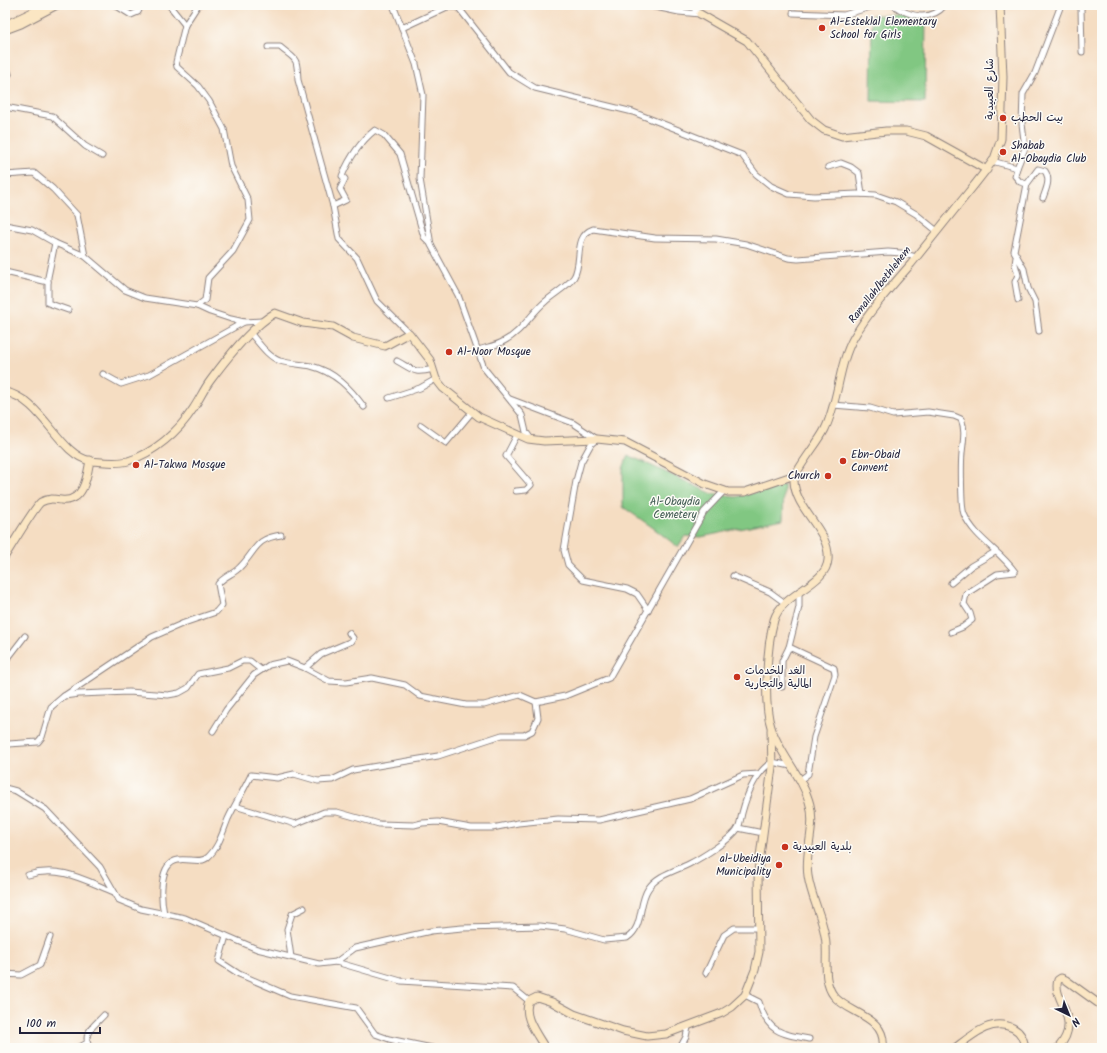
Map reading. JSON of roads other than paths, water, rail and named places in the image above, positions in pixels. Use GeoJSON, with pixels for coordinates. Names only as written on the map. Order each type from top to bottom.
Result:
{"type":"FeatureCollection","features":[{"type":"Feature","properties":{"kind":"street"},"geometry":{"type":"LineString","coordinates":[[5,25],[47,5]]}},
{"type":"Feature","properties":{"kind":"street"},"geometry":{"type":"LineString","coordinates":[[5,30],[21,24],[57,5]]}},
{"type":"Feature","properties":{"kind":"street"},"geometry":{"type":"LineString","coordinates":[[114,5],[131,15],[138,12],[141,5]]}},
{"type":"Feature","properties":{"kind":"street"},"geometry":{"type":"LineString","coordinates":[[169,5],[185,25]]}},
{"type":"Feature","properties":{"kind":"street"},"geometry":{"type":"LineString","coordinates":[[197,306],[205,300],[208,278],[234,251],[250,220],[248,200],[231,166],[224,129],[209,101],[198,86],[177,67],[176,57],[185,25],[198,5]]}},
{"type":"Feature","properties":{"kind":"street"},"geometry":{"type":"LineString","coordinates":[[393,5],[416,64],[422,95],[420,179],[431,245]]}},
{"type":"Feature","properties":{"kind":"street"},"geometry":{"type":"LineString","coordinates":[[646,5],[679,12],[700,14]]}},
{"type":"Feature","properties":{"kind":"street"},"geometry":{"type":"LineString","coordinates":[[690,5],[700,14],[747,41],[811,120],[824,130],[842,136],[906,131],[926,136],[987,170]]}},
{"type":"Feature","properties":{"kind":"street"},"geometry":{"type":"LineString","coordinates":[[793,13],[844,15],[877,5]]}},
{"type":"Feature","properties":{"kind":"street"},"geometry":{"type":"LineString","coordinates":[[893,5],[909,13],[924,16],[939,12],[945,5]]}},
{"type":"Feature","properties":{"kind":"street","name":"شارع العبيدية"},"geometry":{"type":"LineString","coordinates":[[987,170],[992,162],[1001,139],[1002,77],[1000,5]]}},
{"type":"Feature","properties":{"kind":"street"},"geometry":{"type":"LineString","coordinates":[[1028,184],[1020,182],[1015,176],[1025,148],[1022,124],[1023,94],[1034,73],[1061,5]]}},
{"type":"Feature","properties":{"kind":"street"},"geometry":{"type":"LineString","coordinates":[[1082,52],[1081,8],[1083,5]]}},
{"type":"Feature","properties":{"kind":"street"},"geometry":{"type":"LineString","coordinates":[[402,28],[447,7],[458,7],[509,72],[535,88],[633,112],[742,155],[756,174],[771,186],[789,194],[814,196],[862,194],[876,195],[896,202],[916,214],[937,231]]}},
{"type":"Feature","properties":{"kind":"street"},"geometry":{"type":"LineString","coordinates":[[268,47],[280,46],[293,55],[297,63],[298,80],[340,239],[358,258],[377,301],[409,333],[430,360],[436,379],[442,388],[472,412],[532,440],[597,439],[625,442],[705,484],[724,490],[745,492],[794,475],[796,491],[802,505],[821,536],[827,550],[828,560],[826,566],[815,580],[785,603],[774,618],[768,663],[768,707],[771,727],[772,762],[758,871],[759,952],[755,970],[745,995],[732,1007],[688,1027],[666,1034],[647,1036],[623,1031],[574,1014],[552,1002],[537,997],[529,1001],[526,1006],[528,1018],[544,1048]]}},
{"type":"Feature","properties":{"kind":"street"},"geometry":{"type":"LineString","coordinates":[[5,64],[9,74],[5,76]]}},
{"type":"Feature","properties":{"kind":"street"},"geometry":{"type":"LineString","coordinates":[[5,107],[52,116],[85,146],[102,156]]}},
{"type":"Feature","properties":{"kind":"street"},"geometry":{"type":"LineString","coordinates":[[332,206],[346,200],[340,189],[345,179],[342,176],[346,165],[355,151],[376,130],[384,135],[400,154],[424,237],[431,245],[458,295],[484,368],[522,415],[526,432],[532,440]]}},
{"type":"Feature","properties":{"kind":"street"},"geometry":{"type":"LineString","coordinates":[[992,162],[1017,168]]}},
{"type":"Feature","properties":{"kind":"street"},"geometry":{"type":"LineString","coordinates":[[828,167],[841,163],[851,167],[859,173],[862,194]]}},
{"type":"Feature","properties":{"kind":"street"},"geometry":{"type":"LineString","coordinates":[[1018,300],[1015,282],[1018,275],[1015,264],[1016,257],[1014,244],[1023,211],[1028,184],[1038,169],[1045,171],[1048,177],[1048,183],[1043,198]]}},
{"type":"Feature","properties":{"kind":"street","name":"Ramallah/bethlehem"},"geometry":{"type":"LineString","coordinates":[[794,475],[820,440],[827,425],[843,361],[853,339],[866,319],[987,170]]}},
{"type":"Feature","properties":{"kind":"street"},"geometry":{"type":"LineString","coordinates":[[5,175],[34,173],[54,189],[77,215],[85,256]]}},
{"type":"Feature","properties":{"kind":"street"},"geometry":{"type":"LineString","coordinates":[[5,225],[32,230],[55,243],[85,256],[125,290],[146,298],[197,306],[210,312],[244,322],[262,321]]}},
{"type":"Feature","properties":{"kind":"street"},"geometry":{"type":"LineString","coordinates":[[478,350],[496,345],[511,337],[538,308],[568,284],[577,271],[582,238],[587,232],[593,229],[655,238],[716,239],[746,244],[788,258],[798,259],[888,252],[901,253],[916,257]]}},
{"type":"Feature","properties":{"kind":"street"},"geometry":{"type":"LineString","coordinates":[[55,243],[48,282],[48,303],[68,310]]}},
{"type":"Feature","properties":{"kind":"street"},"geometry":{"type":"LineString","coordinates":[[1016,257],[1024,269],[1028,288],[1035,302],[1039,331]]}},
{"type":"Feature","properties":{"kind":"street"},"geometry":{"type":"LineString","coordinates":[[5,272],[48,282]]}},
{"type":"Feature","properties":{"kind":"street"},"geometry":{"type":"LineString","coordinates":[[5,392],[14,394],[28,402],[72,451],[90,460],[120,463],[128,461],[170,438],[194,409],[210,382],[262,321],[276,313],[303,323],[333,328],[353,338],[385,346],[409,333]]}},
{"type":"Feature","properties":{"kind":"street"},"geometry":{"type":"LineString","coordinates":[[103,374],[121,384],[149,375],[244,322]]}},
{"type":"Feature","properties":{"kind":"street"},"geometry":{"type":"LineString","coordinates":[[251,334],[266,352],[279,361],[312,366],[331,373],[352,389],[364,407]]}},
{"type":"Feature","properties":{"kind":"street"},"geometry":{"type":"LineString","coordinates":[[397,361],[411,371],[418,373],[433,369]]}},
{"type":"Feature","properties":{"kind":"street"},"geometry":{"type":"LineString","coordinates":[[389,398],[420,388],[436,379]]}},
{"type":"Feature","properties":{"kind":"street"},"geometry":{"type":"LineString","coordinates":[[510,399],[573,423],[597,439]]}},
{"type":"Feature","properties":{"kind":"street"},"geometry":{"type":"LineString","coordinates":[[833,405],[870,408],[893,415],[928,412],[954,416],[961,419],[964,434],[961,462],[964,514],[981,538],[1015,572],[997,574],[966,594],[964,604],[970,613],[972,620],[963,627],[951,632]]}},
{"type":"Feature","properties":{"kind":"street"},"geometry":{"type":"LineString","coordinates":[[421,425],[446,443],[472,412]]}},
{"type":"Feature","properties":{"kind":"street"},"geometry":{"type":"LineString","coordinates":[[516,491],[526,490],[531,484],[506,456],[517,434]]}},
{"type":"Feature","properties":{"kind":"street"},"geometry":{"type":"LineString","coordinates":[[597,439],[591,444],[581,462],[576,481],[564,550],[568,565],[583,580],[627,589],[637,594],[648,610]]}},
{"type":"Feature","properties":{"kind":"street"},"geometry":{"type":"LineString","coordinates":[[5,556],[40,502],[50,498],[66,501],[81,493],[86,480],[90,460]]}},
{"type":"Feature","properties":{"kind":"street"},"geometry":{"type":"LineString","coordinates":[[213,731],[226,710],[254,675],[269,665],[287,661],[305,668],[329,681],[346,682],[372,678],[406,685],[420,696],[466,706],[484,705],[520,696],[536,702],[564,696],[609,678],[704,512],[724,490]]}},
{"type":"Feature","properties":{"kind":"street"},"geometry":{"type":"LineString","coordinates":[[5,746],[9,744],[38,742],[42,737],[51,707],[64,696],[152,637],[184,623],[216,612],[222,605],[218,584],[222,578],[240,568],[258,544],[268,537],[281,535]]}},
{"type":"Feature","properties":{"kind":"street"},"geometry":{"type":"LineString","coordinates":[[951,583],[971,566],[995,552]]}},
{"type":"Feature","properties":{"kind":"street"},"geometry":{"type":"LineString","coordinates":[[733,576],[770,592],[785,603]]}},
{"type":"Feature","properties":{"kind":"street"},"geometry":{"type":"LineString","coordinates":[[782,687],[782,661],[789,647],[799,607],[799,591]]}},
{"type":"Feature","properties":{"kind":"street"},"geometry":{"type":"LineString","coordinates":[[305,668],[321,654],[352,640],[353,638],[349,632]]}},
{"type":"Feature","properties":{"kind":"street"},"geometry":{"type":"LineString","coordinates":[[5,662],[25,636]]}},
{"type":"Feature","properties":{"kind":"street"},"geometry":{"type":"LineString","coordinates":[[789,647],[834,668],[835,676],[814,737],[808,774],[800,780]]}},
{"type":"Feature","properties":{"kind":"street"},"geometry":{"type":"LineString","coordinates":[[64,696],[130,692],[168,695],[179,693],[188,688],[198,674],[228,668],[242,661],[250,661],[261,670]]}},
{"type":"Feature","properties":{"kind":"street"},"geometry":{"type":"LineString","coordinates":[[164,914],[161,890],[168,867],[177,860],[203,860],[208,857],[221,836],[251,775],[277,778],[294,774],[318,781],[332,780],[353,770],[438,756],[502,735],[524,735],[532,731],[538,718],[536,702]]}},
{"type":"Feature","properties":{"kind":"street"},"geometry":{"type":"LineString","coordinates":[[771,727],[800,780],[810,806],[808,876],[826,936],[829,985],[832,994],[840,1002],[861,1013],[876,1025],[882,1035],[883,1048]]}},
{"type":"Feature","properties":{"kind":"street"},"geometry":{"type":"LineString","coordinates":[[336,962],[355,948],[432,931],[462,928],[512,928],[534,926],[565,929],[604,940],[627,938],[636,929],[642,902],[648,888],[666,874],[690,864],[727,838],[738,828],[742,811],[763,768],[772,762],[791,766]]}},
{"type":"Feature","properties":{"kind":"street"},"geometry":{"type":"LineString","coordinates":[[235,806],[295,824],[324,812],[337,812],[379,824],[414,825],[438,822],[471,828],[492,828],[518,823],[558,819],[599,820],[690,799],[743,775],[759,774]]}},
{"type":"Feature","properties":{"kind":"street"},"geometry":{"type":"LineString","coordinates":[[5,788],[16,791],[45,809],[100,868],[119,900],[141,909],[185,918],[257,949],[319,964],[336,962],[401,981],[513,988],[529,1001]]}},
{"type":"Feature","properties":{"kind":"street"},"geometry":{"type":"LineString","coordinates":[[738,828],[763,833]]}},
{"type":"Feature","properties":{"kind":"street"},"geometry":{"type":"LineString","coordinates":[[28,875],[48,870],[68,874],[114,892]]}},
{"type":"Feature","properties":{"kind":"street"},"geometry":{"type":"LineString","coordinates":[[290,957],[287,929],[292,914],[304,908]]}},
{"type":"Feature","properties":{"kind":"street"},"geometry":{"type":"LineString","coordinates":[[706,973],[724,935],[734,928],[759,928]]}},
{"type":"Feature","properties":{"kind":"street"},"geometry":{"type":"LineString","coordinates":[[226,936],[219,960],[239,974],[290,996],[356,1008],[375,1034],[390,1039],[432,1048]]}},
{"type":"Feature","properties":{"kind":"street"},"geometry":{"type":"LineString","coordinates":[[5,974],[22,974],[40,965],[50,938]]}},
{"type":"Feature","properties":{"kind":"street"},"geometry":{"type":"LineString","coordinates":[[1058,1048],[1068,1033],[1068,1019],[1058,989],[1058,980],[1061,978],[1066,980],[1102,1006]]}},
{"type":"Feature","properties":{"kind":"street"},"geometry":{"type":"LineString","coordinates":[[745,995],[760,1002],[762,1014],[776,1031],[783,1034],[809,1039]]}},
{"type":"Feature","properties":{"kind":"street"},"geometry":{"type":"LineString","coordinates":[[78,1048],[88,1046],[86,1035],[104,1015]]}},
{"type":"Feature","properties":{"kind":"street"},"geometry":{"type":"LineString","coordinates":[[956,1048],[982,1029],[1002,1024],[1017,1030],[1023,1037],[1025,1048]]}},
{"type":"Feature","properties":{"kind":"street"},"geometry":{"type":"LineString","coordinates":[[680,1048],[686,1038],[688,1027]]}},
{"type":"Feature","properties":{"kind":"street"},"geometry":{"type":"LineString","coordinates":[[5,1043],[7,1048]]}},
{"type":"Feature","properties":{"kind":"place","name":"Al-Esteklal Elementary School for Girls"},"geometry":{"type":"Point","coordinates":[822,28]}},
{"type":"Feature","properties":{"kind":"place","name":"بيت الحطب"},"geometry":{"type":"Point","coordinates":[1003,118]}},
{"type":"Feature","properties":{"kind":"place","name":"Shabab Al-Obaydia Club"},"geometry":{"type":"Point","coordinates":[1003,152]}},
{"type":"Feature","properties":{"kind":"place","name":"Al-Noor Mosque"},"geometry":{"type":"Point","coordinates":[449,352]}},
{"type":"Feature","properties":{"kind":"place","name":"Ebn-Obaid Convent"},"geometry":{"type":"Point","coordinates":[843,461]}},
{"type":"Feature","properties":{"kind":"place","name":"Al-Takwa Mosque"},"geometry":{"type":"Point","coordinates":[136,465]}},
{"type":"Feature","properties":{"kind":"place","name":"Church"},"geometry":{"type":"Point","coordinates":[828,476]}},
{"type":"Feature","properties":{"kind":"place","name":"الغد للخدمات المالية والتجارية"},"geometry":{"type":"Point","coordinates":[737,677]}},
{"type":"Feature","properties":{"kind":"place","name":"بلدية العبيدية"},"geometry":{"type":"Point","coordinates":[785,847]}},
{"type":"Feature","properties":{"kind":"place","name":"al-Ubeidiya Municipality"},"geometry":{"type":"Point","coordinates":[779,865]}},
{"type":"Feature","properties":{"kind":"park label","name":"Al-Obaydia Cemetery"},"geometry":{"type":"Point","coordinates":[675,508]}}]}
